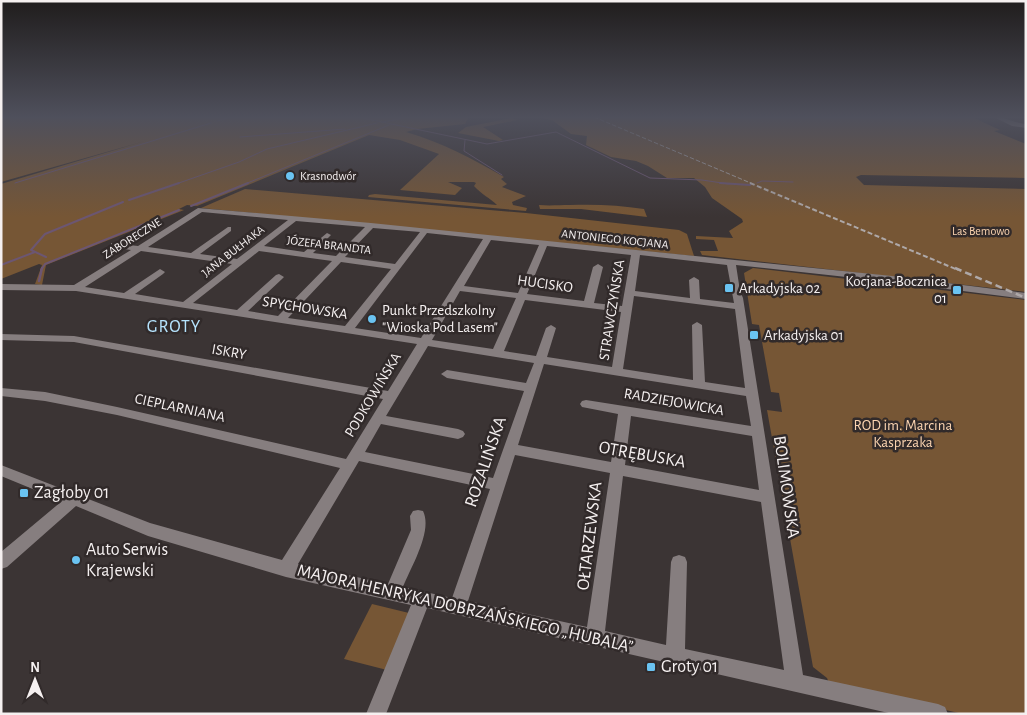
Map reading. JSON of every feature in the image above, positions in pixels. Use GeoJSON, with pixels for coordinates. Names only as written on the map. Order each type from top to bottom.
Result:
{"type":"FeatureCollection","features":[{"type":"Feature","properties":{"kind":"street","name":"ANTONIEGO KOCJANA"},"geometry":{"type":"LineString","coordinates":[[202,210],[371,225],[961,287],[1026,296]]}},
{"type":"Feature","properties":{"kind":"street","name":"ZABORECZNE"},"geometry":{"type":"LineString","coordinates":[[76,288],[202,210]]}},
{"type":"Feature","properties":{"kind":"street","name":"JANA BUŁHAKA"},"geometry":{"type":"LineString","coordinates":[[185,305],[295,218]]}},
{"type":"Feature","properties":{"kind":"street"},"geometry":{"type":"LineString","coordinates":[[280,320],[371,225]]}},
{"type":"Feature","properties":{"kind":"street"},"geometry":{"type":"LineString","coordinates":[[192,256],[228,229]]}},
{"type":"Feature","properties":{"kind":"street"},"geometry":{"type":"LineString","coordinates":[[348,330],[426,231]]}},
{"type":"Feature","properties":{"kind":"street"},"geometry":{"type":"LineString","coordinates":[[306,255],[327,235]]}},
{"type":"Feature","properties":{"kind":"street","name":"PODKOWIŃSKA"},"geometry":{"type":"LineString","coordinates":[[286,569],[488,238]]}},
{"type":"Feature","properties":{"kind":"street"},"geometry":{"type":"LineString","coordinates":[[497,353],[544,244]]}},
{"type":"Feature","properties":{"kind":"street"},"geometry":{"type":"LineString","coordinates":[[114,245],[239,262]]}},
{"type":"Feature","properties":{"kind":"street","name":"JÓZEFA BRANDTA"},"geometry":{"type":"LineString","coordinates":[[258,248],[397,266]]}},
{"type":"Feature","properties":{"kind":"street","name":"STRAWCZYŃSKA"},"geometry":{"type":"LineString","coordinates":[[617,372],[636,253]]}},
{"type":"Feature","properties":{"kind":"street","name":"BOLIMOWSKA"},"geometry":{"type":"LineString","coordinates":[[734,263],[741,292],[739,303],[766,497],[795,682]]}},
{"type":"Feature","properties":{"kind":"street"},"geometry":{"type":"LineString","coordinates":[[588,305],[598,267]]}},
{"type":"Feature","properties":{"kind":"street"},"geometry":{"type":"LineString","coordinates":[[126,296],[160,272]]}},
{"type":"Feature","properties":{"kind":"street"},"geometry":{"type":"LineString","coordinates":[[240,313],[279,277]]}},
{"type":"Feature","properties":{"kind":"street"},"geometry":{"type":"LineString","coordinates":[[694,280],[695,302]]}},
{"type":"Feature","properties":{"kind":"street","name":"SPYCHOWSKA"},"geometry":{"type":"LineString","coordinates":[[3,287],[76,288],[752,393]]}},
{"type":"Feature","properties":{"kind":"street","name":"HUCISKO"},"geometry":{"type":"LineString","coordinates":[[458,288],[627,310]]}},
{"type":"Feature","properties":{"kind":"street"},"geometry":{"type":"LineString","coordinates":[[630,293],[695,302],[739,303]]}},
{"type":"Feature","properties":{"kind":"street"},"geometry":{"type":"LineString","coordinates":[[697,325],[699,385]]}},
{"type":"Feature","properties":{"kind":"street","name":"ROZALIŃSKA"},"geometry":{"type":"LineString","coordinates":[[457,608],[551,328]]}},
{"type":"Feature","properties":{"kind":"street","name":"ISKRY"},"geometry":{"type":"LineString","coordinates":[[1,337],[74,339],[392,396]]}},
{"type":"Feature","properties":{"kind":"street"},"geometry":{"type":"LineString","coordinates":[[447,374],[530,388]]}},
{"type":"Feature","properties":{"kind":"street","name":"CIEPLARNIANA"},"geometry":{"type":"LineString","coordinates":[[1,392],[47,397],[353,460]]}},
{"type":"Feature","properties":{"kind":"street","name":"RADZIEJOWICKA"},"geometry":{"type":"LineString","coordinates":[[586,404],[757,432]]}},
{"type":"Feature","properties":{"kind":"street","name":"OŁTARZEWSKA"},"geometry":{"type":"LineString","coordinates":[[595,638],[624,410]]}},
{"type":"Feature","properties":{"kind":"street"},"geometry":{"type":"LineString","coordinates":[[378,419],[458,434]]}},
{"type":"Feature","properties":{"kind":"street","name":"OTRĘBUSKA"},"geometry":{"type":"LineString","coordinates":[[510,450],[766,497]]}},
{"type":"Feature","properties":{"kind":"street"},"geometry":{"type":"LineString","coordinates":[[353,460],[498,484]]}},
{"type":"Feature","properties":{"kind":"street","name":"MAJORA HENRYKA DOBRZAŃSKIEGO „HUBALA”"},"geometry":{"type":"LineString","coordinates":[[1,470],[171,536],[286,569],[938,714]]}},
{"type":"Feature","properties":{"kind":"street"},"geometry":{"type":"LineString","coordinates":[[1,562],[74,499]]}},
{"type":"Feature","properties":{"kind":"street"},"geometry":{"type":"LineString","coordinates":[[392,593],[419,530],[418,516]]}},
{"type":"Feature","properties":{"kind":"street"},"geometry":{"type":"LineString","coordinates":[[675,656],[679,562]]}},
{"type":"Feature","properties":{"kind":"street"},"geometry":{"type":"LineString","coordinates":[[376,714],[422,599]]}},
{"type":"Feature","properties":{"kind":"green space"},"geometry":{"type":"Polygon","coordinates":[[[1,150],[112,150],[1,182],[1,150]]]}},
{"type":"Feature","properties":{"kind":"green space"},"geometry":{"type":"Polygon","coordinates":[[[114,150],[332,150],[197,206],[187,205],[179,209],[184,210],[46,265],[42,285],[35,284],[42,265],[39,264],[1,279],[1,184],[114,150]]]}},
{"type":"Feature","properties":{"kind":"green space"},"geometry":{"type":"Polygon","coordinates":[[[429,150],[452,150],[504,177],[501,179],[507,184],[502,187],[526,196],[512,202],[513,205],[527,208],[526,211],[368,197],[375,194],[497,205],[474,186],[476,183],[474,182],[448,182],[462,188],[455,195],[400,190],[439,154],[429,150]]]}},
{"type":"Feature","properties":{"kind":"green space","name":"Las Bemowo"},"geometry":{"type":"Polygon","coordinates":[[[597,150],[1026,150],[1026,178],[861,175],[856,177],[864,185],[1026,189],[1026,292],[702,255],[700,251],[718,251],[714,240],[696,239],[696,236],[733,238],[729,231],[743,222],[742,219],[712,198],[705,187],[694,178],[667,178],[636,161],[611,157],[597,150]]]}},
{"type":"Feature","properties":{"kind":"green space"},"geometry":{"type":"Polygon","coordinates":[[[245,189],[526,213],[679,230],[687,234],[694,256],[201,208],[245,189]]]}},
{"type":"Feature","properties":{"kind":"green space"},"geometry":{"type":"Polygon","coordinates":[[[539,205],[598,205],[644,209],[647,217],[581,209],[540,209],[539,205]]]}},
{"type":"Feature","properties":{"kind":"green space","name":"ROD im. Marcina Kasprzaka"},"geometry":{"type":"Polygon","coordinates":[[[753,268],[1026,300],[1026,714],[963,714],[829,683],[827,678],[813,667],[767,410],[782,412],[779,393],[771,392],[759,325],[752,324],[744,273],[753,268]]]}},
{"type":"Feature","properties":{"kind":"green space"},"geometry":{"type":"Polygon","coordinates":[[[372,604],[409,613],[387,670],[344,659],[372,604]]]}},
{"type":"Feature","properties":{"kind":"waterway"},"geometry":{"type":"LineString","coordinates":[[15,183],[122,150]]}},
{"type":"Feature","properties":{"kind":"waterway"},"geometry":{"type":"LineString","coordinates":[[176,184],[239,162],[264,150]]}},
{"type":"Feature","properties":{"kind":"waterway"},"geometry":{"type":"LineString","coordinates":[[245,184],[327,150]]}},
{"type":"Feature","properties":{"kind":"waterway"},"geometry":{"type":"LineString","coordinates":[[464,150],[502,175]]}},
{"type":"Feature","properties":{"kind":"waterway"},"geometry":{"type":"LineString","coordinates":[[594,150],[650,178],[702,180],[724,183]]}},
{"type":"Feature","properties":{"kind":"waterway"},"geometry":{"type":"LineString","coordinates":[[757,183],[762,181],[793,182]]}},
{"type":"Feature","properties":{"kind":"waterway"},"geometry":{"type":"LineString","coordinates":[[129,200],[179,183]]}},
{"type":"Feature","properties":{"kind":"waterway"},"geometry":{"type":"LineString","coordinates":[[191,206],[248,183]]}},
{"type":"Feature","properties":{"kind":"waterway"},"geometry":{"type":"LineString","coordinates":[[720,183],[724,183]]}},
{"type":"Feature","properties":{"kind":"waterway"},"geometry":{"type":"LineString","coordinates":[[724,183],[750,185]]}},
{"type":"Feature","properties":{"kind":"waterway"},"geometry":{"type":"LineString","coordinates":[[724,183],[729,184]]}},
{"type":"Feature","properties":{"kind":"waterway"},"geometry":{"type":"LineString","coordinates":[[46,257],[31,250],[45,234],[123,202]]}},
{"type":"Feature","properties":{"kind":"waterway"},"geometry":{"type":"LineString","coordinates":[[42,269],[45,264],[179,210]]}},
{"type":"Feature","properties":{"kind":"waterway"},"geometry":{"type":"LineString","coordinates":[[1,265],[35,252]]}},
{"type":"Feature","properties":{"kind":"waterway"},"geometry":{"type":"LineString","coordinates":[[39,281],[42,269]]}},
{"type":"Feature","properties":{"kind":"railway"},"geometry":{"type":"LineString","coordinates":[[673,150],[753,184]]}},
{"type":"Feature","properties":{"kind":"railway"},"geometry":{"type":"LineString","coordinates":[[750,183],[958,270]]}},
{"type":"Feature","properties":{"kind":"railway"},"geometry":{"type":"LineString","coordinates":[[955,268],[1026,298]]}},
{"type":"Feature","properties":{"kind":"place","name":"Krasnodwór"},"geometry":{"type":"Point","coordinates":[290,176]}},
{"type":"Feature","properties":{"kind":"place","name":"Arkadyjska 02"},"geometry":{"type":"Point","coordinates":[729,288]}},
{"type":"Feature","properties":{"kind":"place","name":"Kocjana-Bocznica 01"},"geometry":{"type":"Point","coordinates":[957,290]}},
{"type":"Feature","properties":{"kind":"place","name":"Punkt Przedszkolny \"Wioska Pod Lasem\""},"geometry":{"type":"Point","coordinates":[372,319]}},
{"type":"Feature","properties":{"kind":"place","name":"Arkadyjska 01"},"geometry":{"type":"Point","coordinates":[754,335]}},
{"type":"Feature","properties":{"kind":"place","name":"Zagłoby 01"},"geometry":{"type":"Point","coordinates":[24,493]}},
{"type":"Feature","properties":{"kind":"place","name":"Auto Serwis Krajewski"},"geometry":{"type":"Point","coordinates":[76,560]}},
{"type":"Feature","properties":{"kind":"place","name":"Groty 01"},"geometry":{"type":"Point","coordinates":[651,667]}},
{"type":"Feature","properties":{"kind":"district","name":"GROTY"},"geometry":{"type":"Point","coordinates":[174,327]}}]}
